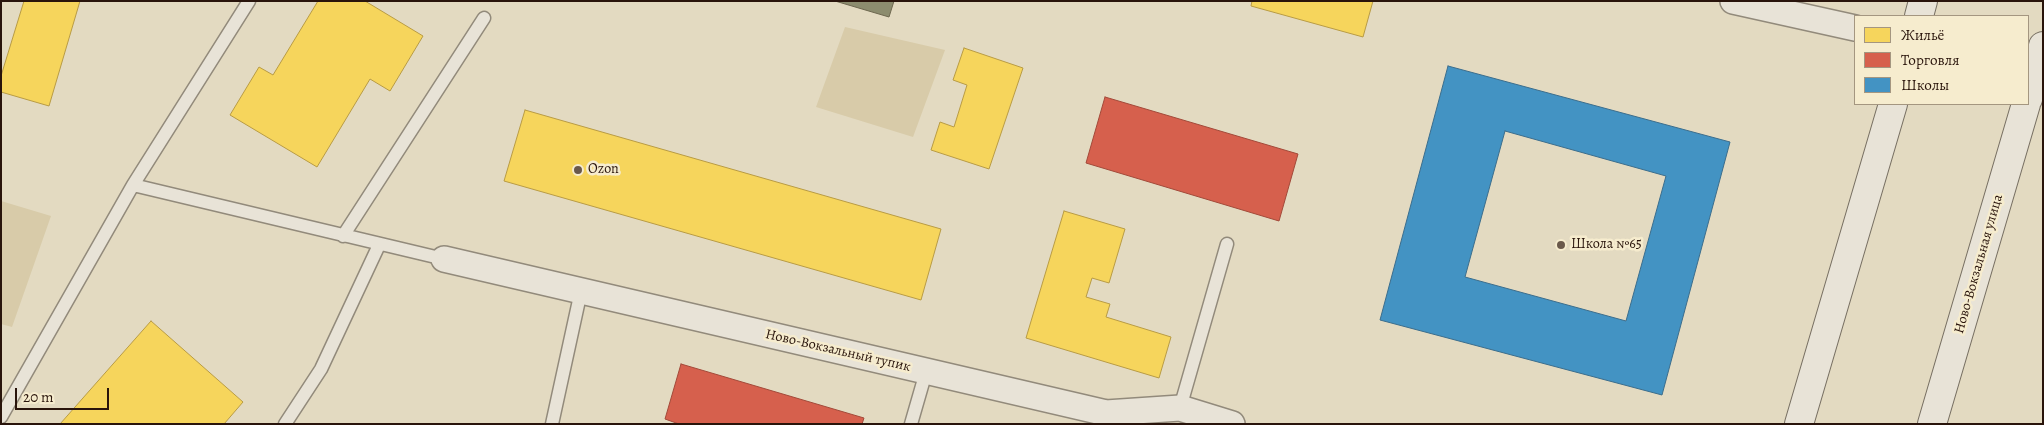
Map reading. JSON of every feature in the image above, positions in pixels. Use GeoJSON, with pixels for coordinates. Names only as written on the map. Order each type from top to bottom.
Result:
{"type":"FeatureCollection","features":[{"type":"Feature","properties":{"kind":"main road"},"geometry":{"type":"LineString","coordinates":[[1919,15],[1923,1]]}},
{"type":"Feature","properties":{"kind":"main road"},"geometry":{"type":"LineString","coordinates":[[2029,95],[2037,65]]}},
{"type":"Feature","properties":{"kind":"main road"},"geometry":{"type":"LineString","coordinates":[[1799,424],[1893,105]]}},
{"type":"Feature","properties":{"kind":"main road","name":"Ново-Вокзальная улица"},"geometry":{"type":"LineString","coordinates":[[1932,424],[2026,105]]}},
{"type":"Feature","properties":{"kind":"street"},"geometry":{"type":"LineString","coordinates":[[1733,1],[1854,28]]}},
{"type":"Feature","properties":{"kind":"street","name":"Ново-Вокзальный тупик"},"geometry":{"type":"LineString","coordinates":[[444,260],[1106,414],[1180,408],[1232,424]]}},
{"type":"Feature","properties":{"kind":"lane"},"geometry":{"type":"LineString","coordinates":[[1,417],[133,185],[249,1]]}},
{"type":"Feature","properties":{"kind":"lane"},"geometry":{"type":"LineString","coordinates":[[343,236],[484,18]]}},
{"type":"Feature","properties":{"kind":"lane"},"geometry":{"type":"LineString","coordinates":[[133,185],[444,260]]}},
{"type":"Feature","properties":{"kind":"lane"},"geometry":{"type":"LineString","coordinates":[[285,424],[321,368],[379,244]]}},
{"type":"Feature","properties":{"kind":"lane"},"geometry":{"type":"LineString","coordinates":[[1180,408],[1227,244]]}},
{"type":"Feature","properties":{"kind":"lane"},"geometry":{"type":"LineString","coordinates":[[552,424],[581,291]]}},
{"type":"Feature","properties":{"kind":"lane"},"geometry":{"type":"LineString","coordinates":[[911,424],[926,372]]}},
{"type":"Feature","properties":{"kind":"shaded area"},"geometry":{"type":"Polygon","coordinates":[[[845,27],[945,50],[913,137],[816,107],[845,27]]]}},
{"type":"Feature","properties":{"kind":"shaded area"},"geometry":{"type":"Polygon","coordinates":[[[1,201],[51,216],[12,327],[1,324],[1,201]]]}},
{"type":"Feature","properties":{"kind":"building: Жильё"},"geometry":{"type":"Polygon","coordinates":[[[24,1],[80,1],[49,106],[1,92],[1,76],[24,1]]]}},
{"type":"Feature","properties":{"kind":"building: Жильё"},"geometry":{"type":"Polygon","coordinates":[[[318,1],[365,1],[423,36],[390,91],[370,79],[317,167],[230,115],[259,67],[273,75],[318,1]]]}},
{"type":"Feature","properties":{"kind":"building: Жильё"},"geometry":{"type":"Polygon","coordinates":[[[1252,1],[1373,1],[1363,37],[1251,6],[1252,1]]]}},
{"type":"Feature","properties":{"kind":"building: Жильё"},"geometry":{"type":"Polygon","coordinates":[[[964,48],[1023,68],[989,169],[931,150],[940,122],[954,127],[967,85],[953,80],[964,48]]]}},
{"type":"Feature","properties":{"kind":"building: Жильё"},"geometry":{"type":"Polygon","coordinates":[[[525,110],[941,229],[921,300],[504,181],[525,110]]]}},
{"type":"Feature","properties":{"kind":"building: Жильё"},"geometry":{"type":"Polygon","coordinates":[[[1064,211],[1125,229],[1109,283],[1092,278],[1086,297],[1110,304],[1106,317],[1171,337],[1159,378],[1026,338],[1064,211]]]}},
{"type":"Feature","properties":{"kind":"building: Жильё"},"geometry":{"type":"Polygon","coordinates":[[[151,321],[243,402],[224,424],[60,424],[151,321]]]}},
{"type":"Feature","properties":{"kind":"building: Торговля"},"geometry":{"type":"Polygon","coordinates":[[[1105,97],[1298,154],[1279,221],[1086,163],[1105,97]]]}},
{"type":"Feature","properties":{"kind":"building: Торговля"},"geometry":{"type":"Polygon","coordinates":[[[681,364],[864,418],[862,424],[679,424],[665,419],[681,364]]]}},
{"type":"Feature","properties":{"kind":"building: Школы"},"geometry":{"type":"Polygon","coordinates":[[[1448,66],[1730,142],[1662,395],[1380,320],[1448,66]],[[1505,131],[1465,277],[1626,321],[1666,176],[1505,131]]]}},
{"type":"Feature","properties":{"kind":"building: Промзона"},"geometry":{"type":"Polygon","coordinates":[[[835,1],[894,1],[889,17],[835,1]]]}},
{"type":"Feature","properties":{"kind":"place","name":"Ozon"},"geometry":{"type":"Point","coordinates":[578,170]}},
{"type":"Feature","properties":{"kind":"place","name":"Школа №65"},"geometry":{"type":"Point","coordinates":[1561,245]}}]}
